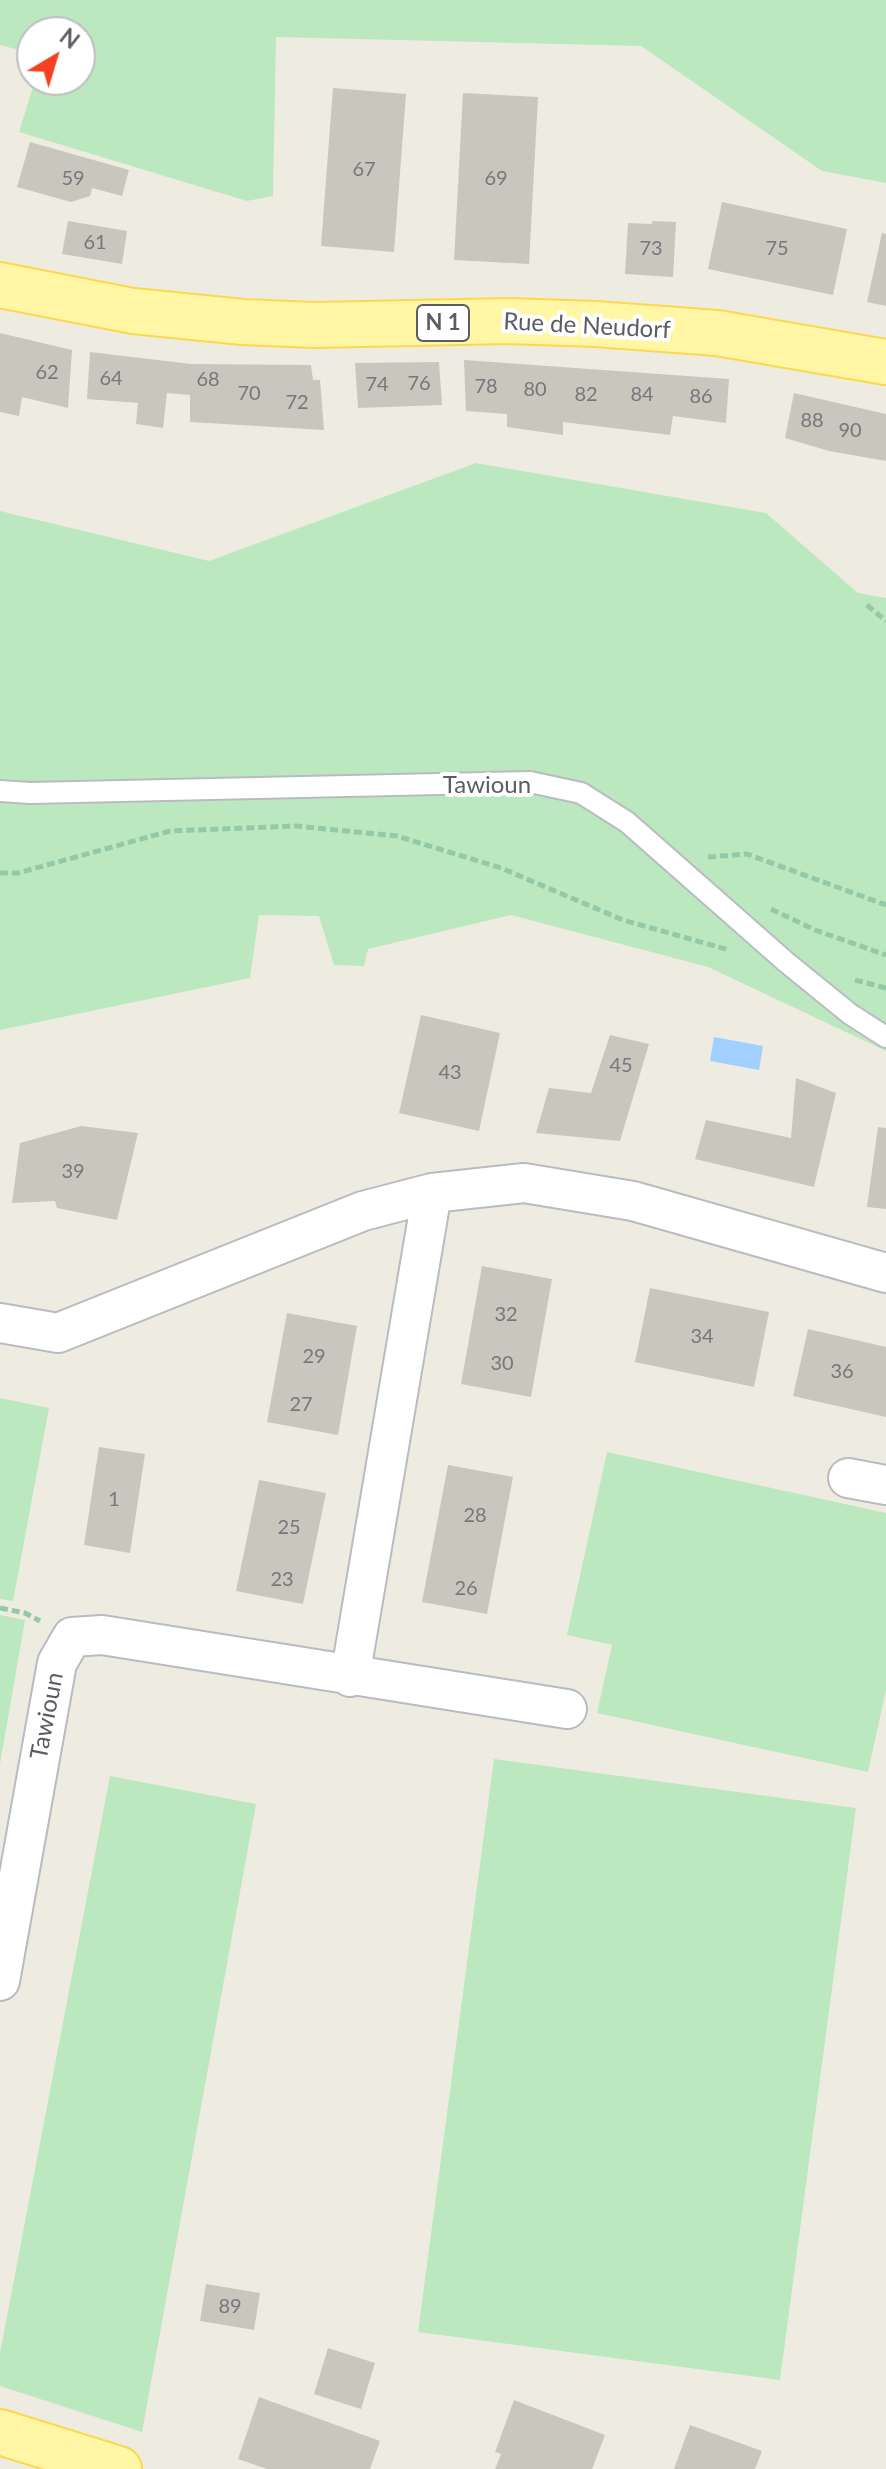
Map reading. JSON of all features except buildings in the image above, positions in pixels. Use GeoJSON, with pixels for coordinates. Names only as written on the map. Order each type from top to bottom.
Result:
{"type":"FeatureCollection","features":[{"type":"Feature","properties":{"kind":"main road","name":"Rue de Neudorf"},"geometry":{"type":"LineString","coordinates":[[0,285],[133,311],[243,322],[314,325],[509,321],[596,324],[717,333],[886,362]]}},
{"type":"Feature","properties":{"kind":"main road"},"geometry":{"type":"LineString","coordinates":[[0,2432],[119,2469]]}},
{"type":"Feature","properties":{"kind":"street"},"geometry":{"type":"LineString","coordinates":[[0,1323],[58,1333],[363,1211],[432,1193],[524,1183],[633,1201],[886,1273]]}},
{"type":"Feature","properties":{"kind":"street"},"geometry":{"type":"LineString","coordinates":[[350,1677],[432,1193]]}},
{"type":"Feature","properties":{"kind":"street"},"geometry":{"type":"LineString","coordinates":[[848,1478],[886,1485]]}},
{"type":"Feature","properties":{"kind":"street","name":"Tawioun"},"geometry":{"type":"LineString","coordinates":[[0,1981],[57,1663],[72,1637],[102,1635],[350,1677],[567,1709]]}},
{"type":"Feature","properties":{"kind":"lane","name":"Tawioun"},"geometry":{"type":"LineString","coordinates":[[0,791],[30,793],[530,782],[581,793],[627,822],[786,962],[850,1014],[886,1037]]}},
{"type":"Feature","properties":{"kind":"path"},"geometry":{"type":"LineString","coordinates":[[867,605],[886,621]]}},
{"type":"Feature","properties":{"kind":"path"},"geometry":{"type":"LineString","coordinates":[[0,873],[18,873],[170,831],[296,826],[397,836],[501,868],[623,920],[716,948],[786,962]]}},
{"type":"Feature","properties":{"kind":"path"},"geometry":{"type":"LineString","coordinates":[[669,860],[747,854],[886,905]]}},
{"type":"Feature","properties":{"kind":"path"},"geometry":{"type":"LineString","coordinates":[[762,904],[815,930],[886,955]]}},
{"type":"Feature","properties":{"kind":"green space"},"geometry":{"type":"Polygon","coordinates":[[[0,0],[886,0],[886,183],[822,171],[641,46],[276,37],[273,196],[247,201],[19,132],[30,96],[96,96],[96,16],[16,16],[16,49],[0,45],[0,0]]]}},
{"type":"Feature","properties":{"kind":"green space"},"geometry":{"type":"Polygon","coordinates":[[[476,463],[766,513],[858,593],[886,598],[886,1051],[708,967],[511,915],[368,949],[364,966],[334,965],[319,916],[259,915],[250,978],[0,1030],[0,511],[209,561],[476,463]]]}},
{"type":"Feature","properties":{"kind":"green space"},"geometry":{"type":"Polygon","coordinates":[[[0,1398],[49,1408],[13,1601],[0,1599],[0,1398]]]}},
{"type":"Feature","properties":{"kind":"green space"},"geometry":{"type":"Polygon","coordinates":[[[607,1452],[886,1513],[886,1690],[868,1772],[597,1713],[612,1645],[567,1635],[607,1452]]]}},
{"type":"Feature","properties":{"kind":"green space"},"geometry":{"type":"Polygon","coordinates":[[[0,1615],[25,1620],[0,1764],[0,1615]]]}},
{"type":"Feature","properties":{"kind":"green space"},"geometry":{"type":"Polygon","coordinates":[[[494,1759],[856,1808],[780,2380],[418,2332],[494,1759]]]}},
{"type":"Feature","properties":{"kind":"green space"},"geometry":{"type":"Polygon","coordinates":[[[110,1776],[256,1804],[142,2432],[0,2386],[0,2353],[110,1776]]]}},
{"type":"Feature","properties":{"kind":"water"},"geometry":{"type":"Polygon","coordinates":[[[714,1037],[763,1046],[759,1070],[710,1061],[714,1037]]]}}]}
